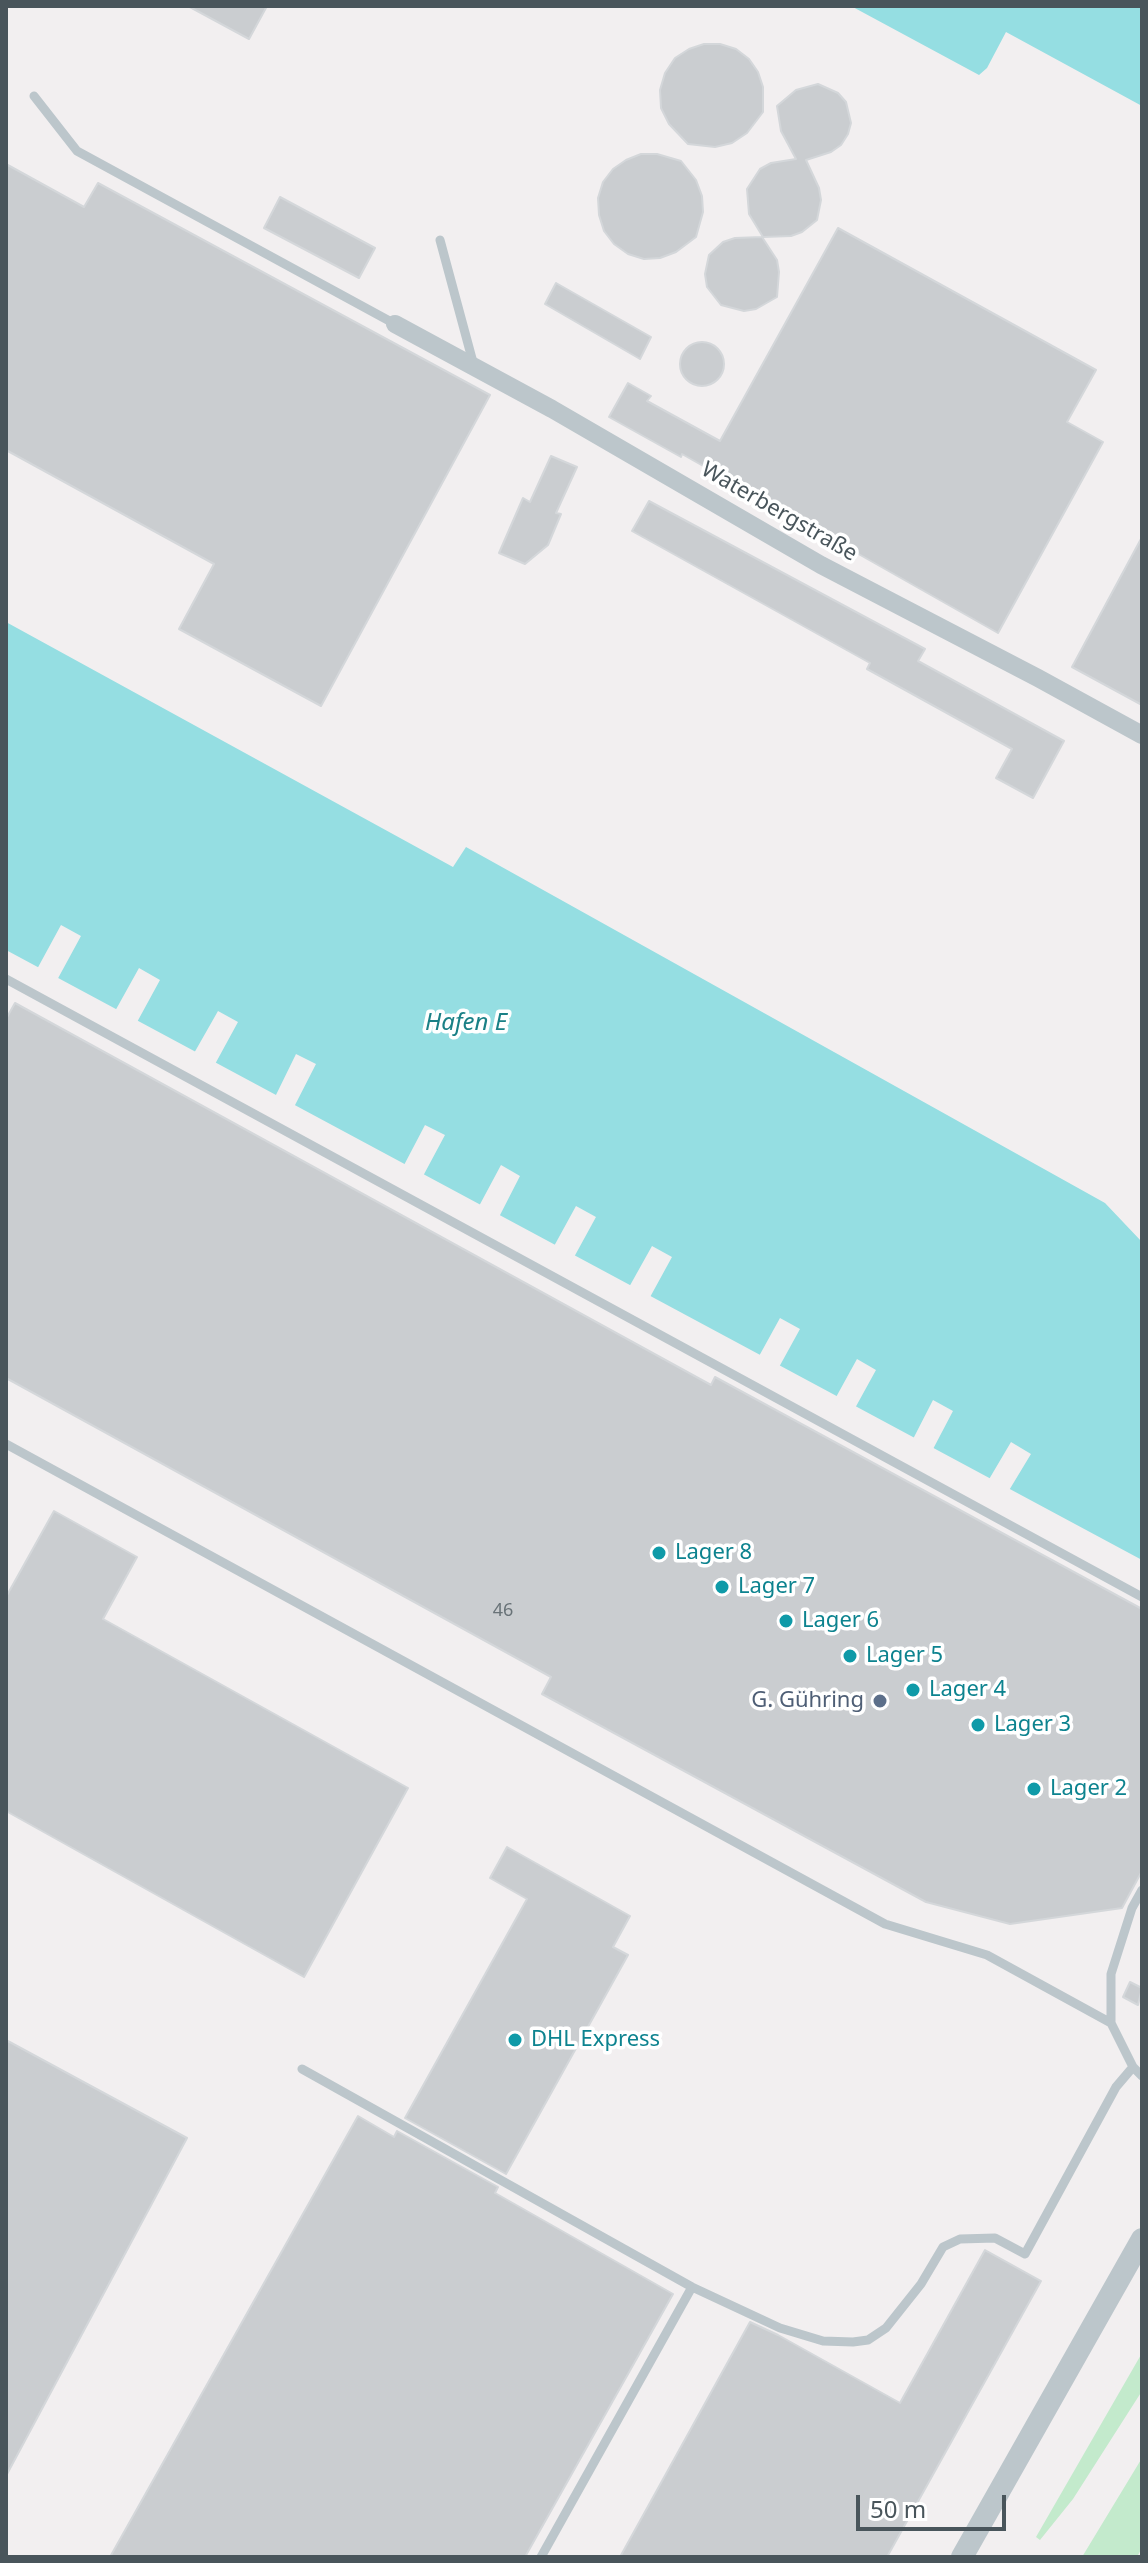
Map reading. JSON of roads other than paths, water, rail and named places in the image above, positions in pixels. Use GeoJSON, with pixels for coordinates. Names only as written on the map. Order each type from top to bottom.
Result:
{"type":"FeatureCollection","features":[{"type":"Feature","properties":{"kind":"street","name":"Waterbergstraße"},"geometry":{"type":"LineString","coordinates":[[395,324],[552,409],[821,565],[1142,735]]}},
{"type":"Feature","properties":{"kind":"street"},"geometry":{"type":"LineString","coordinates":[[962,2557],[1142,2239]]}},
{"type":"Feature","properties":{"kind":"lane"},"geometry":{"type":"LineString","coordinates":[[34,96],[77,151],[395,324]]}},
{"type":"Feature","properties":{"kind":"lane"},"geometry":{"type":"LineString","coordinates":[[440,240],[475,370]]}},
{"type":"Feature","properties":{"kind":"lane"},"geometry":{"type":"LineString","coordinates":[[6,979],[1142,1597]]}},
{"type":"Feature","properties":{"kind":"lane"},"geometry":{"type":"LineString","coordinates":[[6,1444],[885,1924],[987,1955],[1111,2023]]}},
{"type":"Feature","properties":{"kind":"lane"},"geometry":{"type":"LineString","coordinates":[[1142,1890],[1132,1908],[1111,1974],[1111,2023],[1133,2067],[1142,2076]]}},
{"type":"Feature","properties":{"kind":"lane"},"geometry":{"type":"LineString","coordinates":[[302,2069],[692,2287],[780,2328],[823,2341],[868,2340],[886,2328],[921,2284],[943,2247],[960,2239],[995,2238],[1025,2254],[1116,2087],[1133,2067]]}},
{"type":"Feature","properties":{"kind":"lane"},"geometry":{"type":"LineString","coordinates":[[541,2557],[692,2287]]}},
{"type":"Feature","properties":{"kind":"water"},"geometry":{"type":"Polygon","coordinates":[[[851,6],[1142,6],[1142,106],[1006,32],[987,68],[979,75],[851,6]]]}},
{"type":"Feature","properties":{"kind":"water","name":"Hafen E"},"geometry":{"type":"Polygon","coordinates":[[[6,622],[453,867],[466,847],[1105,1203],[1142,1242],[1142,1560],[6,950],[6,622]]]}},
{"type":"Feature","properties":{"kind":"place","name":"Lager 8"},"geometry":{"type":"Point","coordinates":[659,1553]}},
{"type":"Feature","properties":{"kind":"place","name":"Lager 7"},"geometry":{"type":"Point","coordinates":[722,1587]}},
{"type":"Feature","properties":{"kind":"place","name":"Lager 6"},"geometry":{"type":"Point","coordinates":[786,1621]}},
{"type":"Feature","properties":{"kind":"place","name":"Lager 5"},"geometry":{"type":"Point","coordinates":[850,1656]}},
{"type":"Feature","properties":{"kind":"place","name":"Lager 4"},"geometry":{"type":"Point","coordinates":[913,1690]}},
{"type":"Feature","properties":{"kind":"place","name":"G. Gühring"},"geometry":{"type":"Point","coordinates":[880,1701]}},
{"type":"Feature","properties":{"kind":"place","name":"Lager 3"},"geometry":{"type":"Point","coordinates":[978,1725]}},
{"type":"Feature","properties":{"kind":"place","name":"Lager 2"},"geometry":{"type":"Point","coordinates":[1034,1789]}},
{"type":"Feature","properties":{"kind":"place","name":"DHL Express"},"geometry":{"type":"Point","coordinates":[515,2040]}}]}
